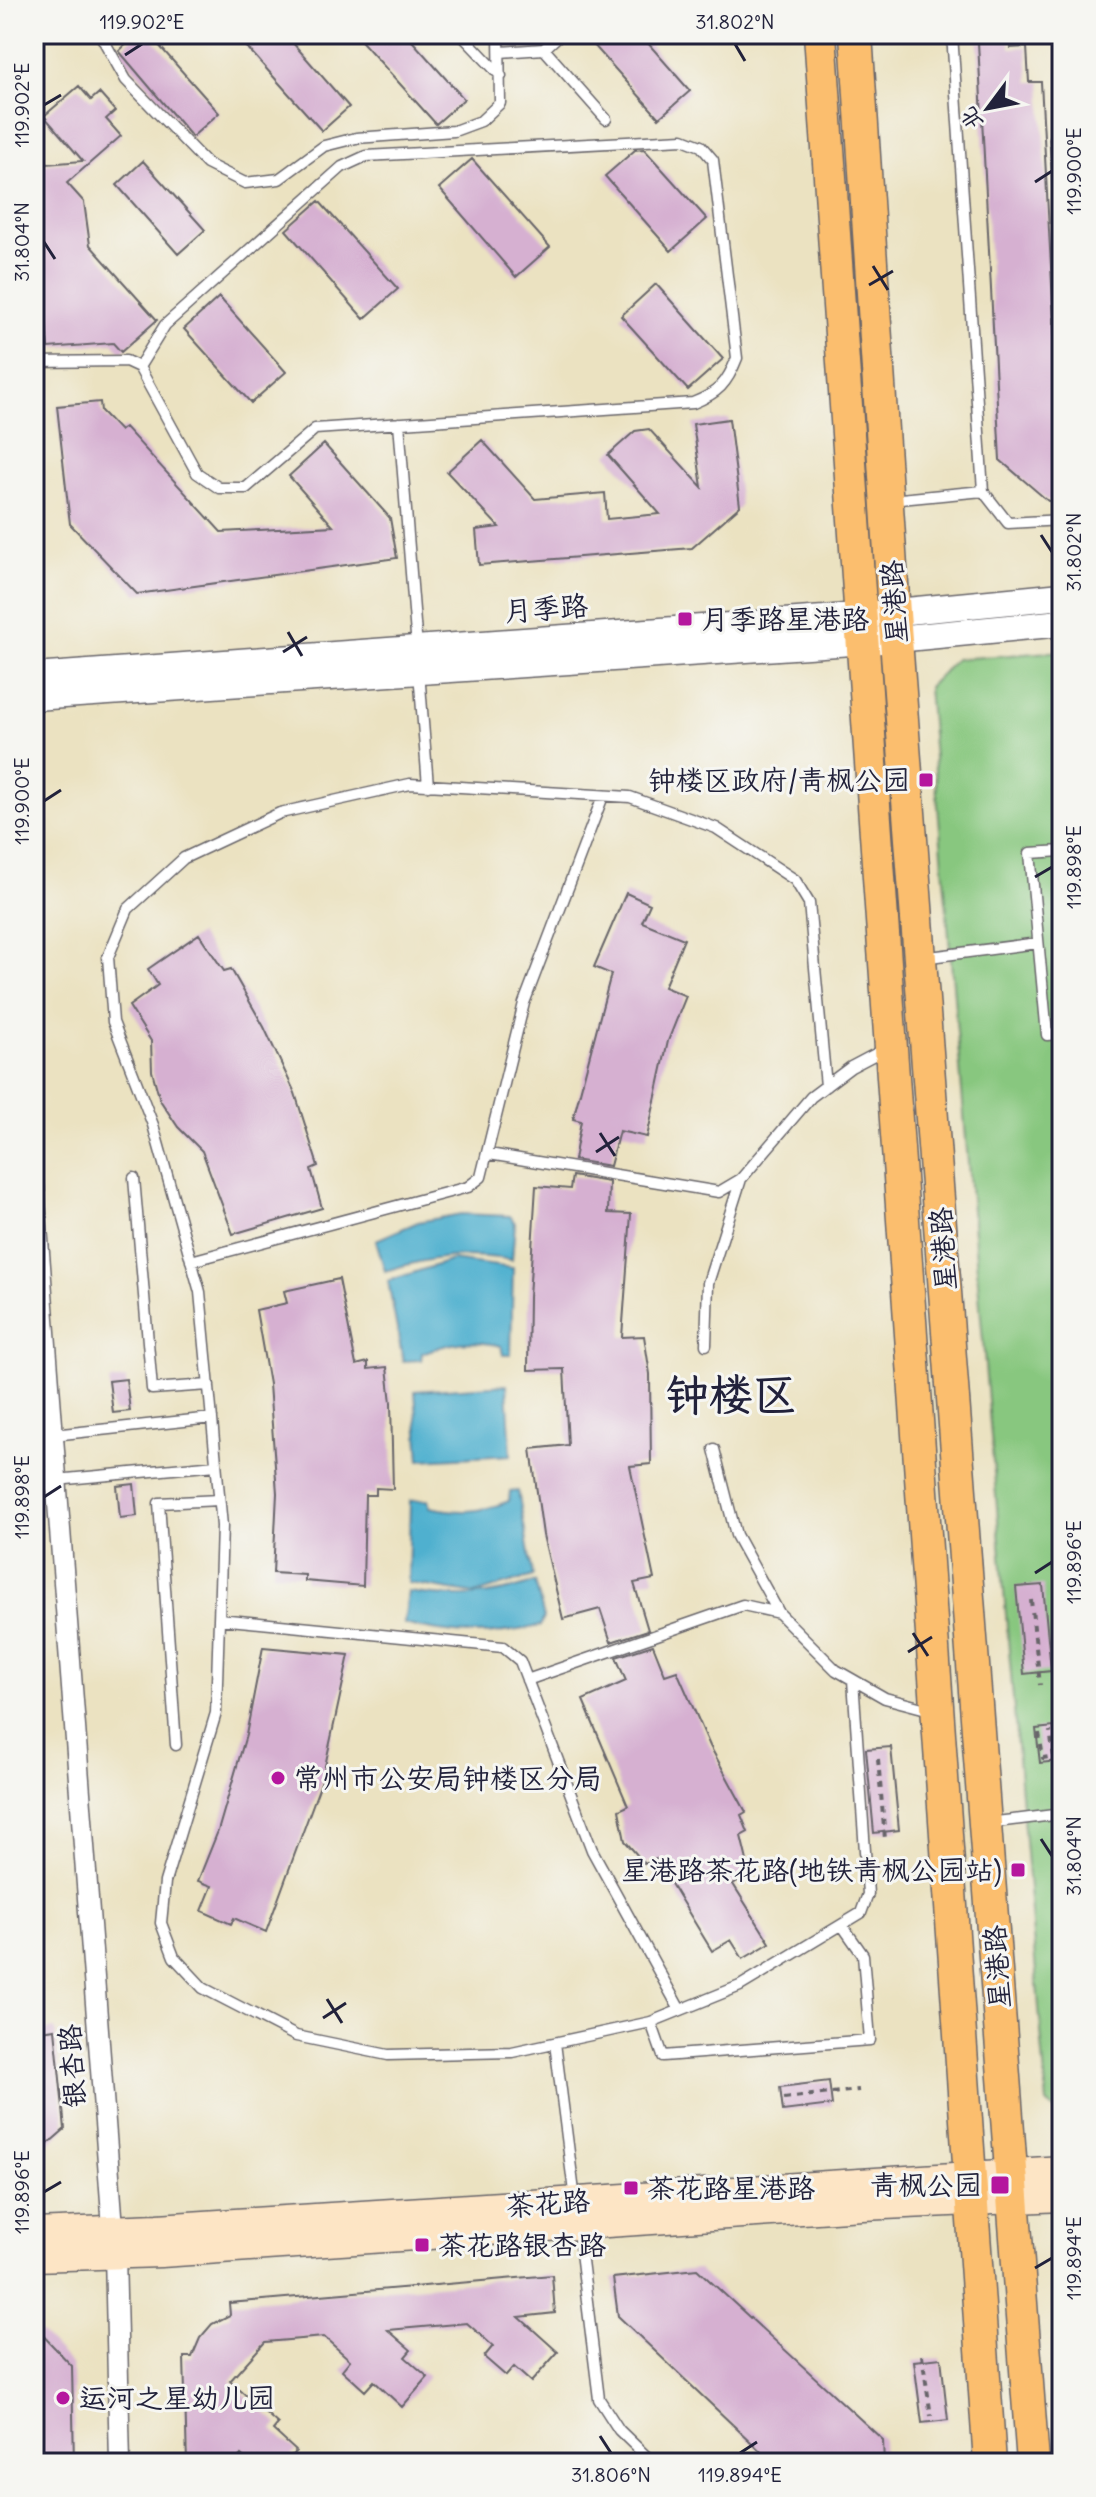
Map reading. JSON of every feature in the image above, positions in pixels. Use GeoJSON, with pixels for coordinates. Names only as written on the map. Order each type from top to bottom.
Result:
{"type":"FeatureCollection","features":[{"type":"Feature","properties":{"kind":"main road","name":"星港路"},"geometry":{"type":"LineString","coordinates":[[820,34],[879,627],[921,958],[1033,2463]]}},
{"type":"Feature","properties":{"kind":"main road","name":"星港路"},"geometry":{"type":"LineString","coordinates":[[856,34],[887,500],[879,627],[892,1046],[990,2463]]}},
{"type":"Feature","properties":{"kind":"main road","name":"茶花路"},"geometry":{"type":"LineString","coordinates":[[1014,2187],[1062,2170]]}},
{"type":"Feature","properties":{"kind":"main road","name":"茶花路"},"geometry":{"type":"LineString","coordinates":[[34,2257],[113,2242],[971,2188],[1014,2187],[1062,2197]]}},
{"type":"Feature","properties":{"kind":"main road","name":"茶花路"},"geometry":{"type":"LineString","coordinates":[[34,2233],[113,2242]]}},
{"type":"Feature","properties":{"kind":"street","name":"月季路"},"geometry":{"type":"LineString","coordinates":[[879,627],[1062,596]]}},
{"type":"Feature","properties":{"kind":"street","name":"月季路"},"geometry":{"type":"LineString","coordinates":[[34,697],[418,660],[879,627],[1062,623]]}},
{"type":"Feature","properties":{"kind":"street","name":"月季路"},"geometry":{"type":"LineString","coordinates":[[34,677],[418,660]]}},
{"type":"Feature","properties":{"kind":"street","name":"银杏路"},"geometry":{"type":"LineString","coordinates":[[34,1199],[113,2242],[120,2463]]}},
{"type":"Feature","properties":{"kind":"lane"},"geometry":{"type":"LineString","coordinates":[[100,34],[126,80],[207,164],[245,183],[279,179],[324,146],[356,138],[454,131],[481,121],[500,103],[499,34]]}},
{"type":"Feature","properties":{"kind":"lane"},"geometry":{"type":"LineString","coordinates":[[461,34],[501,77]]}},
{"type":"Feature","properties":{"kind":"lane"},"geometry":{"type":"LineString","coordinates":[[500,52],[544,49],[560,34]]}},
{"type":"Feature","properties":{"kind":"lane"},"geometry":{"type":"LineString","coordinates":[[952,34],[983,491],[1008,523],[1062,520]]}},
{"type":"Feature","properties":{"kind":"lane"},"geometry":{"type":"LineString","coordinates":[[544,49],[606,119]]}},
{"type":"Feature","properties":{"kind":"lane"},"geometry":{"type":"LineString","coordinates":[[34,362],[126,361],[139,367],[197,473],[219,488],[246,488],[315,429],[693,403],[715,394],[728,382],[737,358],[713,160],[701,146],[683,139],[366,156],[342,167],[165,325],[139,367]]}},
{"type":"Feature","properties":{"kind":"lane"},"geometry":{"type":"LineString","coordinates":[[1055,139],[1062,237]]}},
{"type":"Feature","properties":{"kind":"lane"},"geometry":{"type":"LineString","coordinates":[[399,423],[428,786]]}},
{"type":"Feature","properties":{"kind":"lane"},"geometry":{"type":"LineString","coordinates":[[887,500],[983,491]]}},
{"type":"Feature","properties":{"kind":"lane"},"geometry":{"type":"LineString","coordinates":[[826,1086],[809,903],[795,880],[716,828],[630,797],[410,784],[280,813],[184,858],[128,909],[108,957],[113,1022],[153,1125],[200,1292],[219,1500],[216,1713],[165,1882],[161,1923],[174,1957],[203,1988],[296,2036],[388,2055],[512,2052],[651,2022],[740,1986],[861,1913],[868,1894],[853,1680]]}},
{"type":"Feature","properties":{"kind":"lane"},"geometry":{"type":"LineString","coordinates":[[191,1261],[468,1187],[481,1177],[524,1003],[603,796]]}},
{"type":"Feature","properties":{"kind":"lane"},"geometry":{"type":"LineString","coordinates":[[1062,851],[1030,853],[1047,1035],[1062,1034]]}},
{"type":"Feature","properties":{"kind":"lane"},"geometry":{"type":"LineString","coordinates":[[921,958],[1038,943]]}},
{"type":"Feature","properties":{"kind":"lane"},"geometry":{"type":"LineString","coordinates":[[489,1154],[719,1192],[741,1179],[811,1097],[892,1046]]}},
{"type":"Feature","properties":{"kind":"lane"},"geometry":{"type":"LineString","coordinates":[[134,1178],[152,1389],[209,1385]]}},
{"type":"Feature","properties":{"kind":"lane"},"geometry":{"type":"LineString","coordinates":[[706,1345],[708,1283],[741,1179]]}},
{"type":"Feature","properties":{"kind":"lane"},"geometry":{"type":"LineString","coordinates":[[53,1435],[212,1418]]}},
{"type":"Feature","properties":{"kind":"lane"},"geometry":{"type":"LineString","coordinates":[[714,1449],[736,1535],[779,1613],[836,1670],[885,1698],[939,1712]]}},
{"type":"Feature","properties":{"kind":"lane"},"geometry":{"type":"LineString","coordinates":[[34,1493],[56,1480],[216,1465]]}},
{"type":"Feature","properties":{"kind":"lane"},"geometry":{"type":"LineString","coordinates":[[176,1745],[159,1503],[219,1500]]}},
{"type":"Feature","properties":{"kind":"lane"},"geometry":{"type":"LineString","coordinates":[[527,1680],[743,1605],[779,1613]]}},
{"type":"Feature","properties":{"kind":"lane"},"geometry":{"type":"LineString","coordinates":[[219,1619],[503,1647],[520,1661],[592,1850],[680,2010]]}},
{"type":"Feature","properties":{"kind":"lane"},"geometry":{"type":"LineString","coordinates":[[986,1823],[1062,1814]]}},
{"type":"Feature","properties":{"kind":"lane"},"geometry":{"type":"LineString","coordinates":[[651,2022],[663,2056],[870,2040],[863,1955],[842,1925]]}},
{"type":"Feature","properties":{"kind":"lane"},"geometry":{"type":"LineString","coordinates":[[555,2043],[599,2399],[619,2430],[653,2463]]}},
{"type":"Feature","properties":{"kind":"path"},"geometry":{"type":"LineString","coordinates":[[1031,1600],[1040,1685]]}},
{"type":"Feature","properties":{"kind":"path"},"geometry":{"type":"LineString","coordinates":[[1039,1733],[1043,1758],[1054,1756],[1050,1731]]}},
{"type":"Feature","properties":{"kind":"path"},"geometry":{"type":"LineString","coordinates":[[878,1759],[885,1839]]}},
{"type":"Feature","properties":{"kind":"path"},"geometry":{"type":"LineString","coordinates":[[784,2098],[859,2090]]}},
{"type":"Feature","properties":{"kind":"path"},"geometry":{"type":"LineString","coordinates":[[922,2355],[931,2416]]}},
{"type":"Feature","properties":{"kind":"green space"},"geometry":{"type":"Polygon","coordinates":[[[1062,651],[1062,2117],[1047,2103],[928,687],[956,659],[1062,651]]]}},
{"type":"Feature","properties":{"kind":"water"},"geometry":{"type":"Polygon","coordinates":[[[461,1214],[510,1216],[515,1223],[512,1260],[479,1256],[448,1257],[385,1271],[376,1240],[418,1222],[461,1214]]]}},
{"type":"Feature","properties":{"kind":"water"},"geometry":{"type":"Polygon","coordinates":[[[452,1260],[513,1268],[511,1355],[503,1355],[501,1346],[461,1343],[422,1353],[421,1360],[403,1361],[388,1281],[452,1260]]]}},
{"type":"Feature","properties":{"kind":"water"},"geometry":{"type":"Polygon","coordinates":[[[507,1385],[511,1455],[420,1460],[415,1391],[507,1385]]]}},
{"type":"Feature","properties":{"kind":"water"},"geometry":{"type":"Polygon","coordinates":[[[518,1491],[533,1576],[475,1594],[408,1583],[410,1501],[428,1500],[430,1507],[470,1511],[509,1501],[510,1492],[518,1491]]]}},
{"type":"Feature","properties":{"kind":"water"},"geometry":{"type":"Polygon","coordinates":[[[535,1582],[544,1618],[540,1626],[472,1634],[404,1624],[408,1592],[472,1596],[535,1582]]]}},
{"type":"Feature","properties":{"kind":"building"},"geometry":{"type":"Polygon","coordinates":[[[137,34],[149,34],[219,113],[192,137],[119,51],[137,34]]]}},
{"type":"Feature","properties":{"kind":"building"},"geometry":{"type":"Polygon","coordinates":[[[260,34],[285,34],[349,107],[322,131],[246,46],[260,34]]]}},
{"type":"Feature","properties":{"kind":"building"},"geometry":{"type":"Polygon","coordinates":[[[355,34],[406,34],[464,99],[436,124],[355,34]]]}},
{"type":"Feature","properties":{"kind":"building"},"geometry":{"type":"Polygon","coordinates":[[[584,34],[640,34],[690,91],[659,118],[584,34]]]}},
{"type":"Feature","properties":{"kind":"building"},"geometry":{"type":"Polygon","coordinates":[[[1010,41],[1010,48],[1027,47],[1029,82],[1041,82],[1059,415],[1062,415],[1062,500],[1048,501],[1000,460],[978,42],[1010,41]]]}},
{"type":"Feature","properties":{"kind":"building"},"geometry":{"type":"Polygon","coordinates":[[[79,86],[91,100],[99,93],[115,111],[106,119],[121,136],[67,183],[84,202],[90,245],[157,320],[121,352],[113,343],[48,348],[34,165],[83,161],[44,116],[79,86]]]}},
{"type":"Feature","properties":{"kind":"building"},"geometry":{"type":"Polygon","coordinates":[[[644,149],[707,219],[671,251],[605,176],[635,150],[644,149]]]}},
{"type":"Feature","properties":{"kind":"building"},"geometry":{"type":"Polygon","coordinates":[[[472,159],[550,247],[516,277],[439,188],[472,159]]]}},
{"type":"Feature","properties":{"kind":"building"},"geometry":{"type":"Polygon","coordinates":[[[143,161],[205,230],[178,254],[117,185],[143,161]]]}},
{"type":"Feature","properties":{"kind":"building"},"geometry":{"type":"Polygon","coordinates":[[[319,201],[398,289],[364,319],[286,230],[319,201]]]}},
{"type":"Feature","properties":{"kind":"building"},"geometry":{"type":"Polygon","coordinates":[[[656,284],[723,359],[688,390],[621,316],[656,284]]]}},
{"type":"Feature","properties":{"kind":"building"},"geometry":{"type":"Polygon","coordinates":[[[219,297],[286,372],[251,403],[184,329],[219,297]]]}},
{"type":"Feature","properties":{"kind":"building"},"geometry":{"type":"Polygon","coordinates":[[[100,402],[101,411],[120,431],[125,427],[221,532],[333,526],[289,476],[324,444],[390,518],[397,558],[137,594],[70,524],[57,406],[100,402]]]}},
{"type":"Feature","properties":{"kind":"building"},"geometry":{"type":"Polygon","coordinates":[[[729,419],[740,506],[692,548],[479,565],[476,530],[499,527],[447,472],[482,440],[535,499],[605,493],[607,519],[660,514],[608,455],[635,431],[649,429],[702,487],[693,424],[729,419]]]}},
{"type":"Feature","properties":{"kind":"building"},"geometry":{"type":"Polygon","coordinates":[[[626,893],[650,904],[642,922],[684,939],[664,987],[686,996],[668,1041],[647,1137],[619,1131],[610,1166],[574,1160],[581,1121],[573,1119],[611,974],[594,967],[626,893]]]}},
{"type":"Feature","properties":{"kind":"building"},"geometry":{"type":"Polygon","coordinates":[[[199,934],[224,971],[231,969],[264,1027],[295,1093],[318,1166],[311,1169],[322,1208],[233,1234],[202,1151],[178,1127],[160,1100],[152,1071],[151,1041],[129,1006],[158,985],[148,969],[199,934]]]}},
{"type":"Feature","properties":{"kind":"building"},"geometry":{"type":"Polygon","coordinates":[[[572,1176],[609,1182],[608,1213],[631,1214],[622,1337],[644,1336],[650,1374],[651,1464],[630,1466],[654,1579],[634,1583],[648,1630],[611,1642],[600,1609],[563,1619],[543,1535],[531,1449],[568,1445],[564,1369],[528,1370],[529,1297],[536,1186],[570,1189],[572,1176]]]}},
{"type":"Feature","properties":{"kind":"building"},"geometry":{"type":"Polygon","coordinates":[[[339,1279],[356,1365],[368,1362],[368,1369],[387,1367],[391,1403],[393,1489],[376,1488],[376,1495],[365,1495],[363,1586],[305,1581],[305,1575],[273,1573],[277,1493],[269,1384],[256,1310],[287,1303],[284,1291],[339,1279]]]}},
{"type":"Feature","properties":{"kind":"building"},"geometry":{"type":"Polygon","coordinates":[[[126,1379],[130,1411],[113,1413],[109,1381],[126,1379]]]}},
{"type":"Feature","properties":{"kind":"building"},"geometry":{"type":"Polygon","coordinates":[[[134,1484],[137,1516],[120,1518],[117,1486],[134,1484]]]}},
{"type":"Feature","properties":{"kind":"building"},"geometry":{"type":"Polygon","coordinates":[[[1043,1585],[1051,1671],[1024,1674],[1016,1587],[1043,1585]]]}},
{"type":"Feature","properties":{"kind":"building"},"geometry":{"type":"Polygon","coordinates":[[[653,1645],[665,1675],[677,1671],[710,1746],[746,1812],[741,1815],[748,1832],[741,1836],[750,1873],[733,1884],[770,1943],[743,1959],[731,1940],[712,1951],[656,1859],[645,1864],[625,1841],[619,1810],[628,1806],[583,1700],[626,1681],[616,1657],[653,1645]]]}},
{"type":"Feature","properties":{"kind":"building"},"geometry":{"type":"Polygon","coordinates":[[[263,1647],[349,1655],[322,1780],[266,1932],[234,1918],[231,1924],[202,1911],[212,1886],[198,1881],[218,1831],[246,1735],[263,1647]]]}},
{"type":"Feature","properties":{"kind":"building"},"geometry":{"type":"Polygon","coordinates":[[[1054,1727],[1058,1761],[1040,1763],[1036,1729],[1054,1727]]]}},
{"type":"Feature","properties":{"kind":"building"},"geometry":{"type":"Polygon","coordinates":[[[891,1747],[899,1830],[874,1833],[866,1749],[891,1747]]]}},
{"type":"Feature","properties":{"kind":"building"},"geometry":{"type":"Polygon","coordinates":[[[55,2029],[65,2129],[34,2156],[34,2032],[55,2029]]]}},
{"type":"Feature","properties":{"kind":"building"},"geometry":{"type":"Polygon","coordinates":[[[829,2081],[832,2105],[783,2111],[780,2087],[829,2081]]]}},
{"type":"Feature","properties":{"kind":"building"},"geometry":{"type":"Polygon","coordinates":[[[697,2269],[883,2440],[884,2463],[773,2463],[618,2316],[613,2278],[697,2269]]]}},
{"type":"Feature","properties":{"kind":"building"},"geometry":{"type":"Polygon","coordinates":[[[552,2275],[555,2313],[519,2317],[558,2352],[531,2382],[514,2367],[506,2376],[484,2357],[493,2346],[467,2323],[388,2330],[411,2350],[405,2357],[428,2377],[402,2407],[374,2381],[365,2391],[342,2370],[350,2360],[324,2337],[265,2342],[230,2381],[278,2424],[273,2430],[296,2451],[285,2463],[250,2463],[241,2455],[234,2463],[187,2463],[184,2357],[192,2357],[200,2338],[212,2324],[230,2315],[229,2303],[552,2275]]]}},
{"type":"Feature","properties":{"kind":"building"},"geometry":{"type":"Polygon","coordinates":[[[34,2326],[72,2366],[74,2463],[34,2463],[34,2326]]]}},
{"type":"Feature","properties":{"kind":"building"},"geometry":{"type":"Polygon","coordinates":[[[941,2358],[948,2420],[922,2423],[914,2361],[941,2358]]]}},
{"type":"Feature","properties":{"kind":"place","name":"月季路星港路"},"geometry":{"type":"Point","coordinates":[685,619]}},
{"type":"Feature","properties":{"kind":"place","name":"钟楼区政府/青枫公园"},"geometry":{"type":"Point","coordinates":[926,780]}},
{"type":"Feature","properties":{"kind":"place","name":"常州市公安局钟楼区分局"},"geometry":{"type":"Point","coordinates":[278,1778]}},
{"type":"Feature","properties":{"kind":"place","name":"星港路茶花路(地铁青枫公园站)"},"geometry":{"type":"Point","coordinates":[1018,1870]}},
{"type":"Feature","properties":{"kind":"place","name":"青枫公园"},"geometry":{"type":"Point","coordinates":[1000,2185]}},
{"type":"Feature","properties":{"kind":"place","name":"茶花路星港路"},"geometry":{"type":"Point","coordinates":[631,2188]}},
{"type":"Feature","properties":{"kind":"place","name":"茶花路银杏路"},"geometry":{"type":"Point","coordinates":[422,2245]}},
{"type":"Feature","properties":{"kind":"place","name":"运河之星幼儿园"},"geometry":{"type":"Point","coordinates":[63,2398]}},
{"type":"Feature","properties":{"kind":"district","name":"钟楼区"},"geometry":{"type":"Point","coordinates":[731,1394]}}]}
